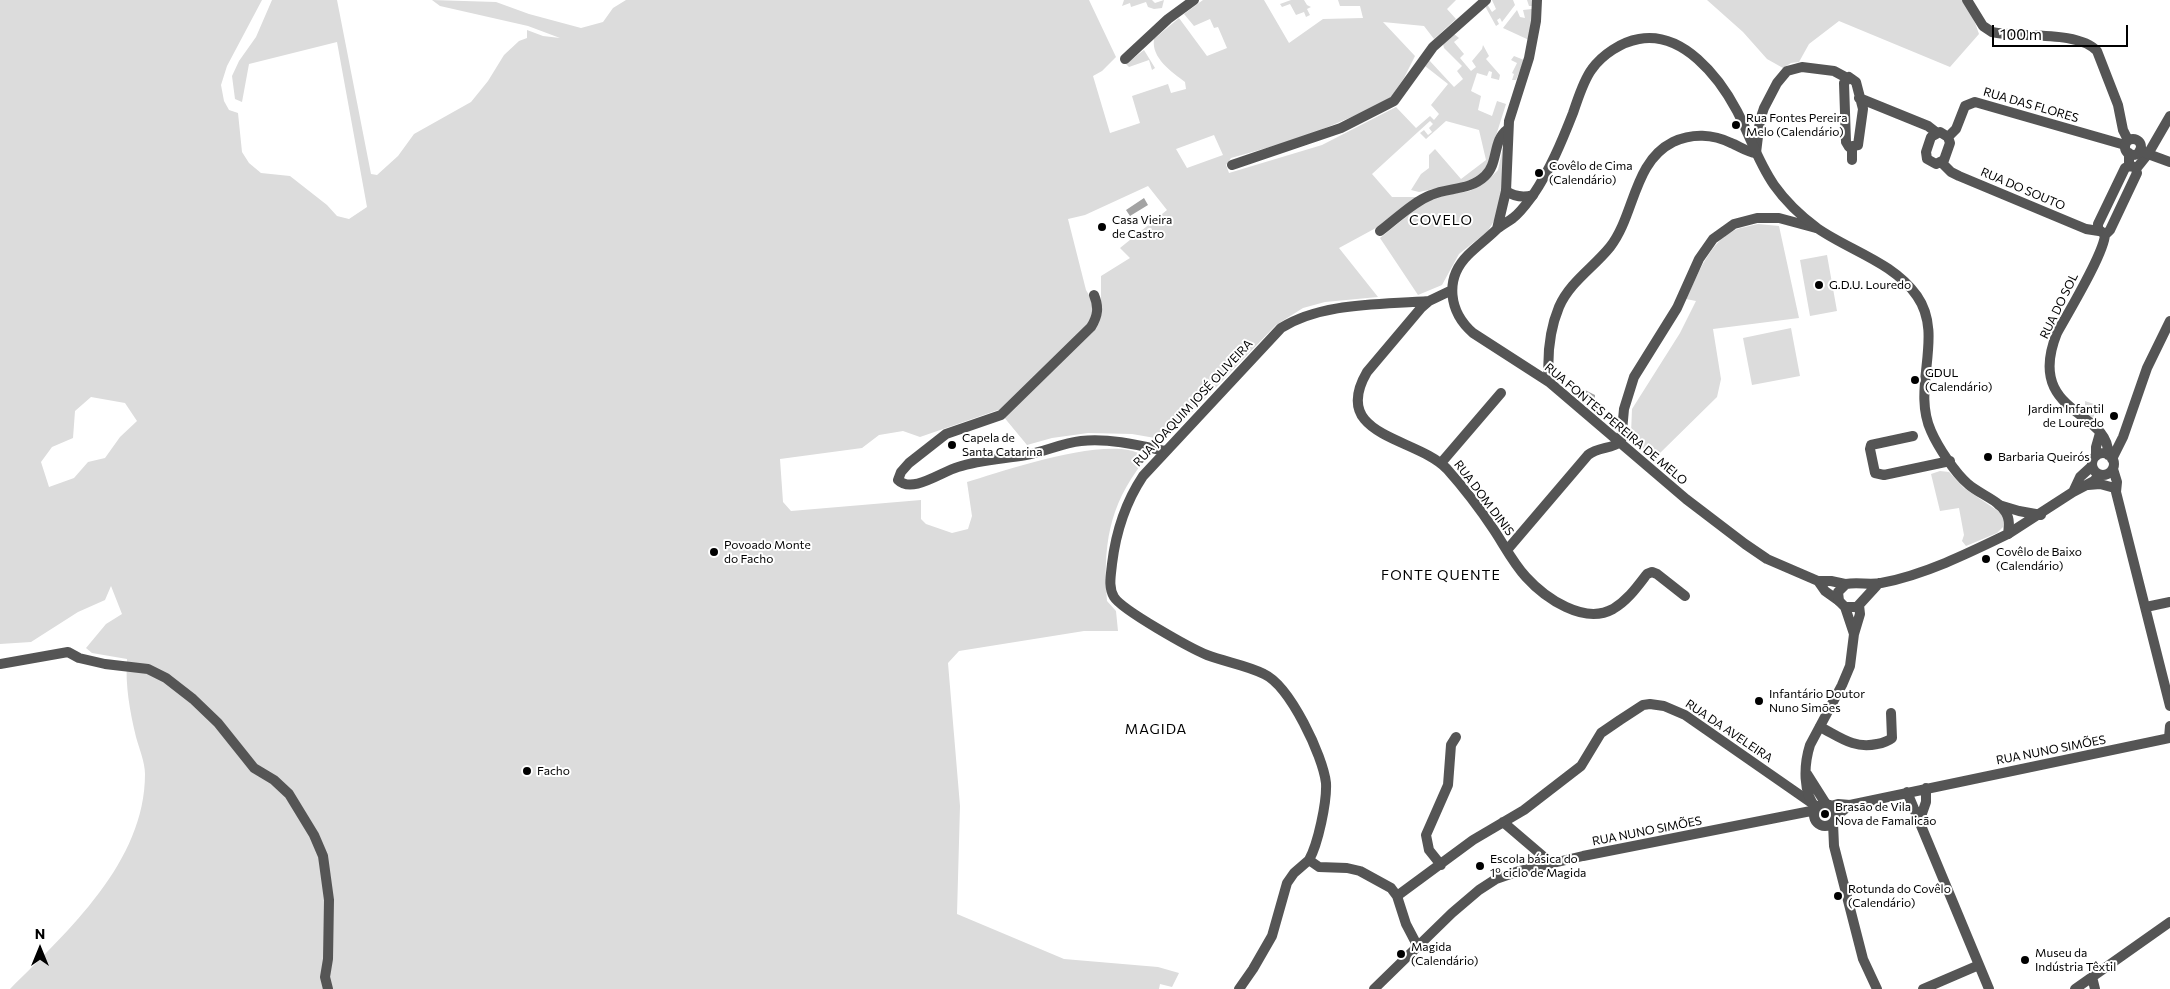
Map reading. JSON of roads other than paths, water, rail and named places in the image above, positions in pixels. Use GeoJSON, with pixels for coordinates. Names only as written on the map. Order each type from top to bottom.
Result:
{"type":"FeatureCollection","features":[{"type":"Feature","properties":{"kind":"street"},"geometry":{"type":"LineString","coordinates":[[1125,59],[1168,19],[1194,0]]}},
{"type":"Feature","properties":{"kind":"street"},"geometry":{"type":"LineString","coordinates":[[1232,165],[1341,128],[1394,101],[1433,47],[1486,0]]}},
{"type":"Feature","properties":{"kind":"street"},"geometry":{"type":"LineString","coordinates":[[1497,229],[1506,191],[1508,129],[1511,112],[1532,48],[1537,0]]}},
{"type":"Feature","properties":{"kind":"street"},"geometry":{"type":"LineString","coordinates":[[1967,0],[1983,26],[1992,32],[2062,38],[2084,42],[2094,48],[2097,51],[2118,105],[2127,146],[2134,154],[2144,152],[2170,162]]}},
{"type":"Feature","properties":{"kind":"street"},"geometry":{"type":"LineString","coordinates":[[1452,290],[1455,275],[1464,260],[1491,237],[1497,229],[1515,216],[1533,195],[1563,139],[1592,69],[1617,47],[1639,39],[1652,38],[1666,41],[1680,47],[1704,66],[1732,103],[1756,153],[1785,199],[1818,228],[1873,259],[1904,280],[1924,308],[1929,335],[1924,387],[1925,412],[1936,442],[1967,483],[1999,505],[2019,512],[2041,514]]}},
{"type":"Feature","properties":{"kind":"street"},"geometry":{"type":"LineString","coordinates":[[1756,153],[1760,120],[1777,82],[1786,71],[1802,67],[1840,73],[1847,78],[1854,79],[1863,113],[1858,145],[1852,148]]}},
{"type":"Feature","properties":{"kind":"street"},"geometry":{"type":"LineString","coordinates":[[1847,78],[1844,83],[1846,142],[1852,148]]}},
{"type":"Feature","properties":{"kind":"street"},"geometry":{"type":"LineString","coordinates":[[1845,97],[1859,98],[1928,126],[1937,133],[1944,133],[1950,143],[1946,158],[1942,162]]}},
{"type":"Feature","properties":{"kind":"street","name":"RUA DAS FLORES"},"geometry":{"type":"LineString","coordinates":[[1948,137],[1956,129],[1966,106],[1974,102],[2127,146],[2133,138],[2138,140],[2144,152]]}},
{"type":"Feature","properties":{"kind":"street","name":"RUA DO SOL"},"geometry":{"type":"LineString","coordinates":[[2133,167],[2170,116]]}},
{"type":"Feature","properties":{"kind":"street"},"geometry":{"type":"LineString","coordinates":[[1380,231],[1429,195],[1470,186],[1478,182],[1493,166],[1499,139],[1508,129]]}},
{"type":"Feature","properties":{"kind":"street","name":"RUA DO SOUTO"},"geometry":{"type":"LineString","coordinates":[[1937,133],[1931,137],[1926,156],[1932,163],[1942,162],[1951,172],[1959,176],[2086,229],[2102,232]]}},
{"type":"Feature","properties":{"kind":"street"},"geometry":{"type":"LineString","coordinates":[[1549,382],[1549,345],[1559,307],[1575,281],[1610,247],[1645,168],[1653,158],[1673,142],[1700,135],[1715,137],[1756,153]]}},
{"type":"Feature","properties":{"kind":"street","name":"RUA DO SOL"},"geometry":{"type":"LineString","coordinates":[[2102,436],[2059,395],[2050,379],[2049,368],[2055,339],[2099,255],[2104,241],[2102,232],[2110,230],[2137,173],[2133,167],[2127,146]]}},
{"type":"Feature","properties":{"kind":"street"},"geometry":{"type":"LineString","coordinates":[[1852,148],[1852,160]]}},
{"type":"Feature","properties":{"kind":"street"},"geometry":{"type":"LineString","coordinates":[[1506,191],[1518,196],[1533,195]]}},
{"type":"Feature","properties":{"kind":"street"},"geometry":{"type":"LineString","coordinates":[[1507,550],[1588,455],[1621,442],[1624,409],[1634,377],[1677,308],[1699,259],[1713,239],[1734,224],[1757,218],[1779,218],[1818,228]]}},
{"type":"Feature","properties":{"kind":"street","name":"RUA FONTES PEREIRA DE MELO"},"geometry":{"type":"LineString","coordinates":[[1452,290],[1454,307],[1465,326],[1473,333],[1549,382],[1686,499],[1745,544],[1767,559],[1818,581],[1857,585],[1879,583],[1956,558],[2008,534],[2072,492],[2102,475]]}},
{"type":"Feature","properties":{"kind":"street","name":"RUA DOM DINIS"},"geometry":{"type":"LineString","coordinates":[[1452,290],[1429,301],[1413,316],[1367,372],[1360,384],[1358,404],[1364,419],[1380,434],[1424,452],[1441,463],[1478,507],[1525,576],[1536,586],[1570,609],[1580,612],[1602,613],[1612,609],[1624,601],[1652,572],[1685,596]]}},
{"type":"Feature","properties":{"kind":"street"},"geometry":{"type":"LineString","coordinates":[[1094,295],[1097,310],[1096,319],[1091,327],[1001,415],[946,434],[909,463],[901,472],[898,480],[905,485],[916,485],[942,472],[962,466],[1044,451],[1081,441],[1124,443],[1164,451]]}},
{"type":"Feature","properties":{"kind":"street","name":"RUA JOAQUIM JOSÉ OLIVEIRA"},"geometry":{"type":"LineString","coordinates":[[1309,860],[1317,842],[1326,790],[1324,773],[1317,751],[1293,705],[1282,688],[1264,674],[1195,650],[1118,602],[1111,590],[1110,578],[1113,555],[1121,518],[1135,488],[1164,451],[1269,339],[1294,320],[1324,311],[1429,301]]}},
{"type":"Feature","properties":{"kind":"street"},"geometry":{"type":"LineString","coordinates":[[2102,475],[2110,472],[2111,461],[2123,437],[2141,383],[2156,346],[2170,322]]}},
{"type":"Feature","properties":{"kind":"street"},"geometry":{"type":"LineString","coordinates":[[1441,463],[1501,393]]}},
{"type":"Feature","properties":{"kind":"street"},"geometry":{"type":"LineString","coordinates":[[1913,436],[1871,445],[1870,449],[1876,473],[1884,475],[1950,460]]}},
{"type":"Feature","properties":{"kind":"street"},"geometry":{"type":"LineString","coordinates":[[2102,436],[2119,440],[2123,437]]}},
{"type":"Feature","properties":{"kind":"street"},"geometry":{"type":"LineString","coordinates":[[2102,436],[2108,447],[2117,482],[2114,489]]}},
{"type":"Feature","properties":{"kind":"street"},"geometry":{"type":"LineString","coordinates":[[2102,436],[2096,448],[2094,471],[2102,475],[2114,489],[2170,706]]}},
{"type":"Feature","properties":{"kind":"street"},"geometry":{"type":"LineString","coordinates":[[2094,461],[2102,454],[2111,461]]}},
{"type":"Feature","properties":{"kind":"street","name":"RUA FONTES PEREIRA DE MELO"},"geometry":{"type":"LineString","coordinates":[[2072,492],[2080,478],[2094,461]]}},
{"type":"Feature","properties":{"kind":"street","name":"RUA FONTES PEREIRA DE MELO"},"geometry":{"type":"LineString","coordinates":[[2087,485],[2100,484],[2114,489]]}},
{"type":"Feature","properties":{"kind":"street"},"geometry":{"type":"LineString","coordinates":[[1999,505],[2009,520],[2008,534]]}},
{"type":"Feature","properties":{"kind":"street","name":"RUA FONTES PEREIRA DE MELO"},"geometry":{"type":"LineString","coordinates":[[1818,581],[1824,591],[1842,604]]}},
{"type":"Feature","properties":{"kind":"street","name":"RUA FONTES PEREIRA DE MELO"},"geometry":{"type":"LineString","coordinates":[[1861,603],[1879,583]]}},
{"type":"Feature","properties":{"kind":"street"},"geometry":{"type":"LineString","coordinates":[[1845,584],[1838,592],[1854,634]]}},
{"type":"Feature","properties":{"kind":"street"},"geometry":{"type":"LineString","coordinates":[[1857,585],[1863,592],[1860,614],[1854,634],[1852,660],[1847,674],[1807,753],[1807,773],[1834,846],[1863,960],[1877,989]]}},
{"type":"Feature","properties":{"kind":"street"},"geometry":{"type":"LineString","coordinates":[[2146,607],[2170,602]]}},
{"type":"Feature","properties":{"kind":"street"},"geometry":{"type":"LineString","coordinates":[[1842,604],[1853,608],[1861,603]]}},
{"type":"Feature","properties":{"kind":"street"},"geometry":{"type":"LineString","coordinates":[[0,664],[68,652],[79,658],[105,664],[148,668],[180,688],[218,723],[254,768],[274,780],[289,794],[314,835],[323,856],[329,900],[328,958],[324,977],[328,989]]}},
{"type":"Feature","properties":{"kind":"street","name":"RUA DA AVELEIRA"},"geometry":{"type":"LineString","coordinates":[[1397,896],[1473,840],[1524,810],[1581,766],[1601,733],[1644,705],[1664,706],[1685,715],[1820,810]]}},
{"type":"Feature","properties":{"kind":"street"},"geometry":{"type":"LineString","coordinates":[[1820,726],[1854,745],[1866,746],[1888,741],[1892,738],[1891,713]]}},
{"type":"Feature","properties":{"kind":"street"},"geometry":{"type":"LineString","coordinates":[[2170,726],[2170,738]]}},
{"type":"Feature","properties":{"kind":"street"},"geometry":{"type":"LineString","coordinates":[[1441,864],[1428,850],[1426,835],[1448,784],[1451,745],[1456,737]]}},
{"type":"Feature","properties":{"kind":"street","name":"RUA NUNO SIMÕES"},"geometry":{"type":"LineString","coordinates":[[1374,989],[1458,907],[1487,884],[1513,874],[1551,863],[1850,805],[2170,738]]}},
{"type":"Feature","properties":{"kind":"street"},"geometry":{"type":"LineString","coordinates":[[1807,773],[1820,810]]}},
{"type":"Feature","properties":{"kind":"street"},"geometry":{"type":"LineString","coordinates":[[1919,822],[1926,802],[1926,788]]}},
{"type":"Feature","properties":{"kind":"street"},"geometry":{"type":"LineString","coordinates":[[1907,792],[1989,989]]}},
{"type":"Feature","properties":{"kind":"street"},"geometry":{"type":"LineString","coordinates":[[1794,815],[1820,810]]}},
{"type":"Feature","properties":{"kind":"street"},"geometry":{"type":"LineString","coordinates":[[1503,822],[1551,863]]}},
{"type":"Feature","properties":{"kind":"street"},"geometry":{"type":"LineString","coordinates":[[1238,989],[1253,969],[1272,936],[1287,883],[1294,873],[1309,860],[1320,867],[1347,868],[1360,872],[1391,888],[1397,896],[1402,915],[1418,945]]}},
{"type":"Feature","properties":{"kind":"street"},"geometry":{"type":"LineString","coordinates":[[2075,989],[2170,922]]}},
{"type":"Feature","properties":{"kind":"street"},"geometry":{"type":"LineString","coordinates":[[1923,989],[1979,966]]}},
{"type":"Feature","properties":{"kind":"street"},"geometry":{"type":"LineString","coordinates":[[2092,977],[2095,989]]}},
{"type":"Feature","properties":{"kind":"place","name":"Rua Fontes Pereira Melo (Calendário)"},"geometry":{"type":"Point","coordinates":[1736,125]}},
{"type":"Feature","properties":{"kind":"place","name":"Covêlo de Cima (Calendário)"},"geometry":{"type":"Point","coordinates":[1539,173]}},
{"type":"Feature","properties":{"kind":"place","name":"Casa Vieira de Castro"},"geometry":{"type":"Point","coordinates":[1102,227]}},
{"type":"Feature","properties":{"kind":"place","name":"G.D.U. Louredo"},"geometry":{"type":"Point","coordinates":[1819,285]}},
{"type":"Feature","properties":{"kind":"place","name":"GDUL (Calendário)"},"geometry":{"type":"Point","coordinates":[1915,380]}},
{"type":"Feature","properties":{"kind":"place","name":"Jardim Infantil de Louredo"},"geometry":{"type":"Point","coordinates":[2114,416]}},
{"type":"Feature","properties":{"kind":"place","name":"Capela de Santa Catarina"},"geometry":{"type":"Point","coordinates":[952,445]}},
{"type":"Feature","properties":{"kind":"place","name":"Barbaria Queirós"},"geometry":{"type":"Point","coordinates":[1988,457]}},
{"type":"Feature","properties":{"kind":"place","name":"Povoado Monte do Facho"},"geometry":{"type":"Point","coordinates":[714,552]}},
{"type":"Feature","properties":{"kind":"place","name":"Covêlo de Baixo (Calendário)"},"geometry":{"type":"Point","coordinates":[1986,559]}},
{"type":"Feature","properties":{"kind":"place","name":"Infantário Doutor Nuno Simões"},"geometry":{"type":"Point","coordinates":[1759,701]}},
{"type":"Feature","properties":{"kind":"place","name":"Facho"},"geometry":{"type":"Point","coordinates":[527,771]}},
{"type":"Feature","properties":{"kind":"place","name":"Brasão de Vila Nova de Famalicão"},"geometry":{"type":"Point","coordinates":[1825,814]}},
{"type":"Feature","properties":{"kind":"place","name":"Escola básica do 1º ciclo de Magida"},"geometry":{"type":"Point","coordinates":[1480,866]}},
{"type":"Feature","properties":{"kind":"place","name":"Rotunda do Covêlo (Calendário)"},"geometry":{"type":"Point","coordinates":[1838,896]}},
{"type":"Feature","properties":{"kind":"place","name":"Magida (Calendário)"},"geometry":{"type":"Point","coordinates":[1401,954]}},
{"type":"Feature","properties":{"kind":"place","name":"Museu da Indústria Têxtil"},"geometry":{"type":"Point","coordinates":[2025,960]}},
{"type":"Feature","properties":{"kind":"district","name":"COVELO"},"geometry":{"type":"Point","coordinates":[1441,220]}},
{"type":"Feature","properties":{"kind":"district","name":"FONTE QUENTE"},"geometry":{"type":"Point","coordinates":[1441,575]}},
{"type":"Feature","properties":{"kind":"district","name":"MAGIDA"},"geometry":{"type":"Point","coordinates":[1156,729]}}]}
